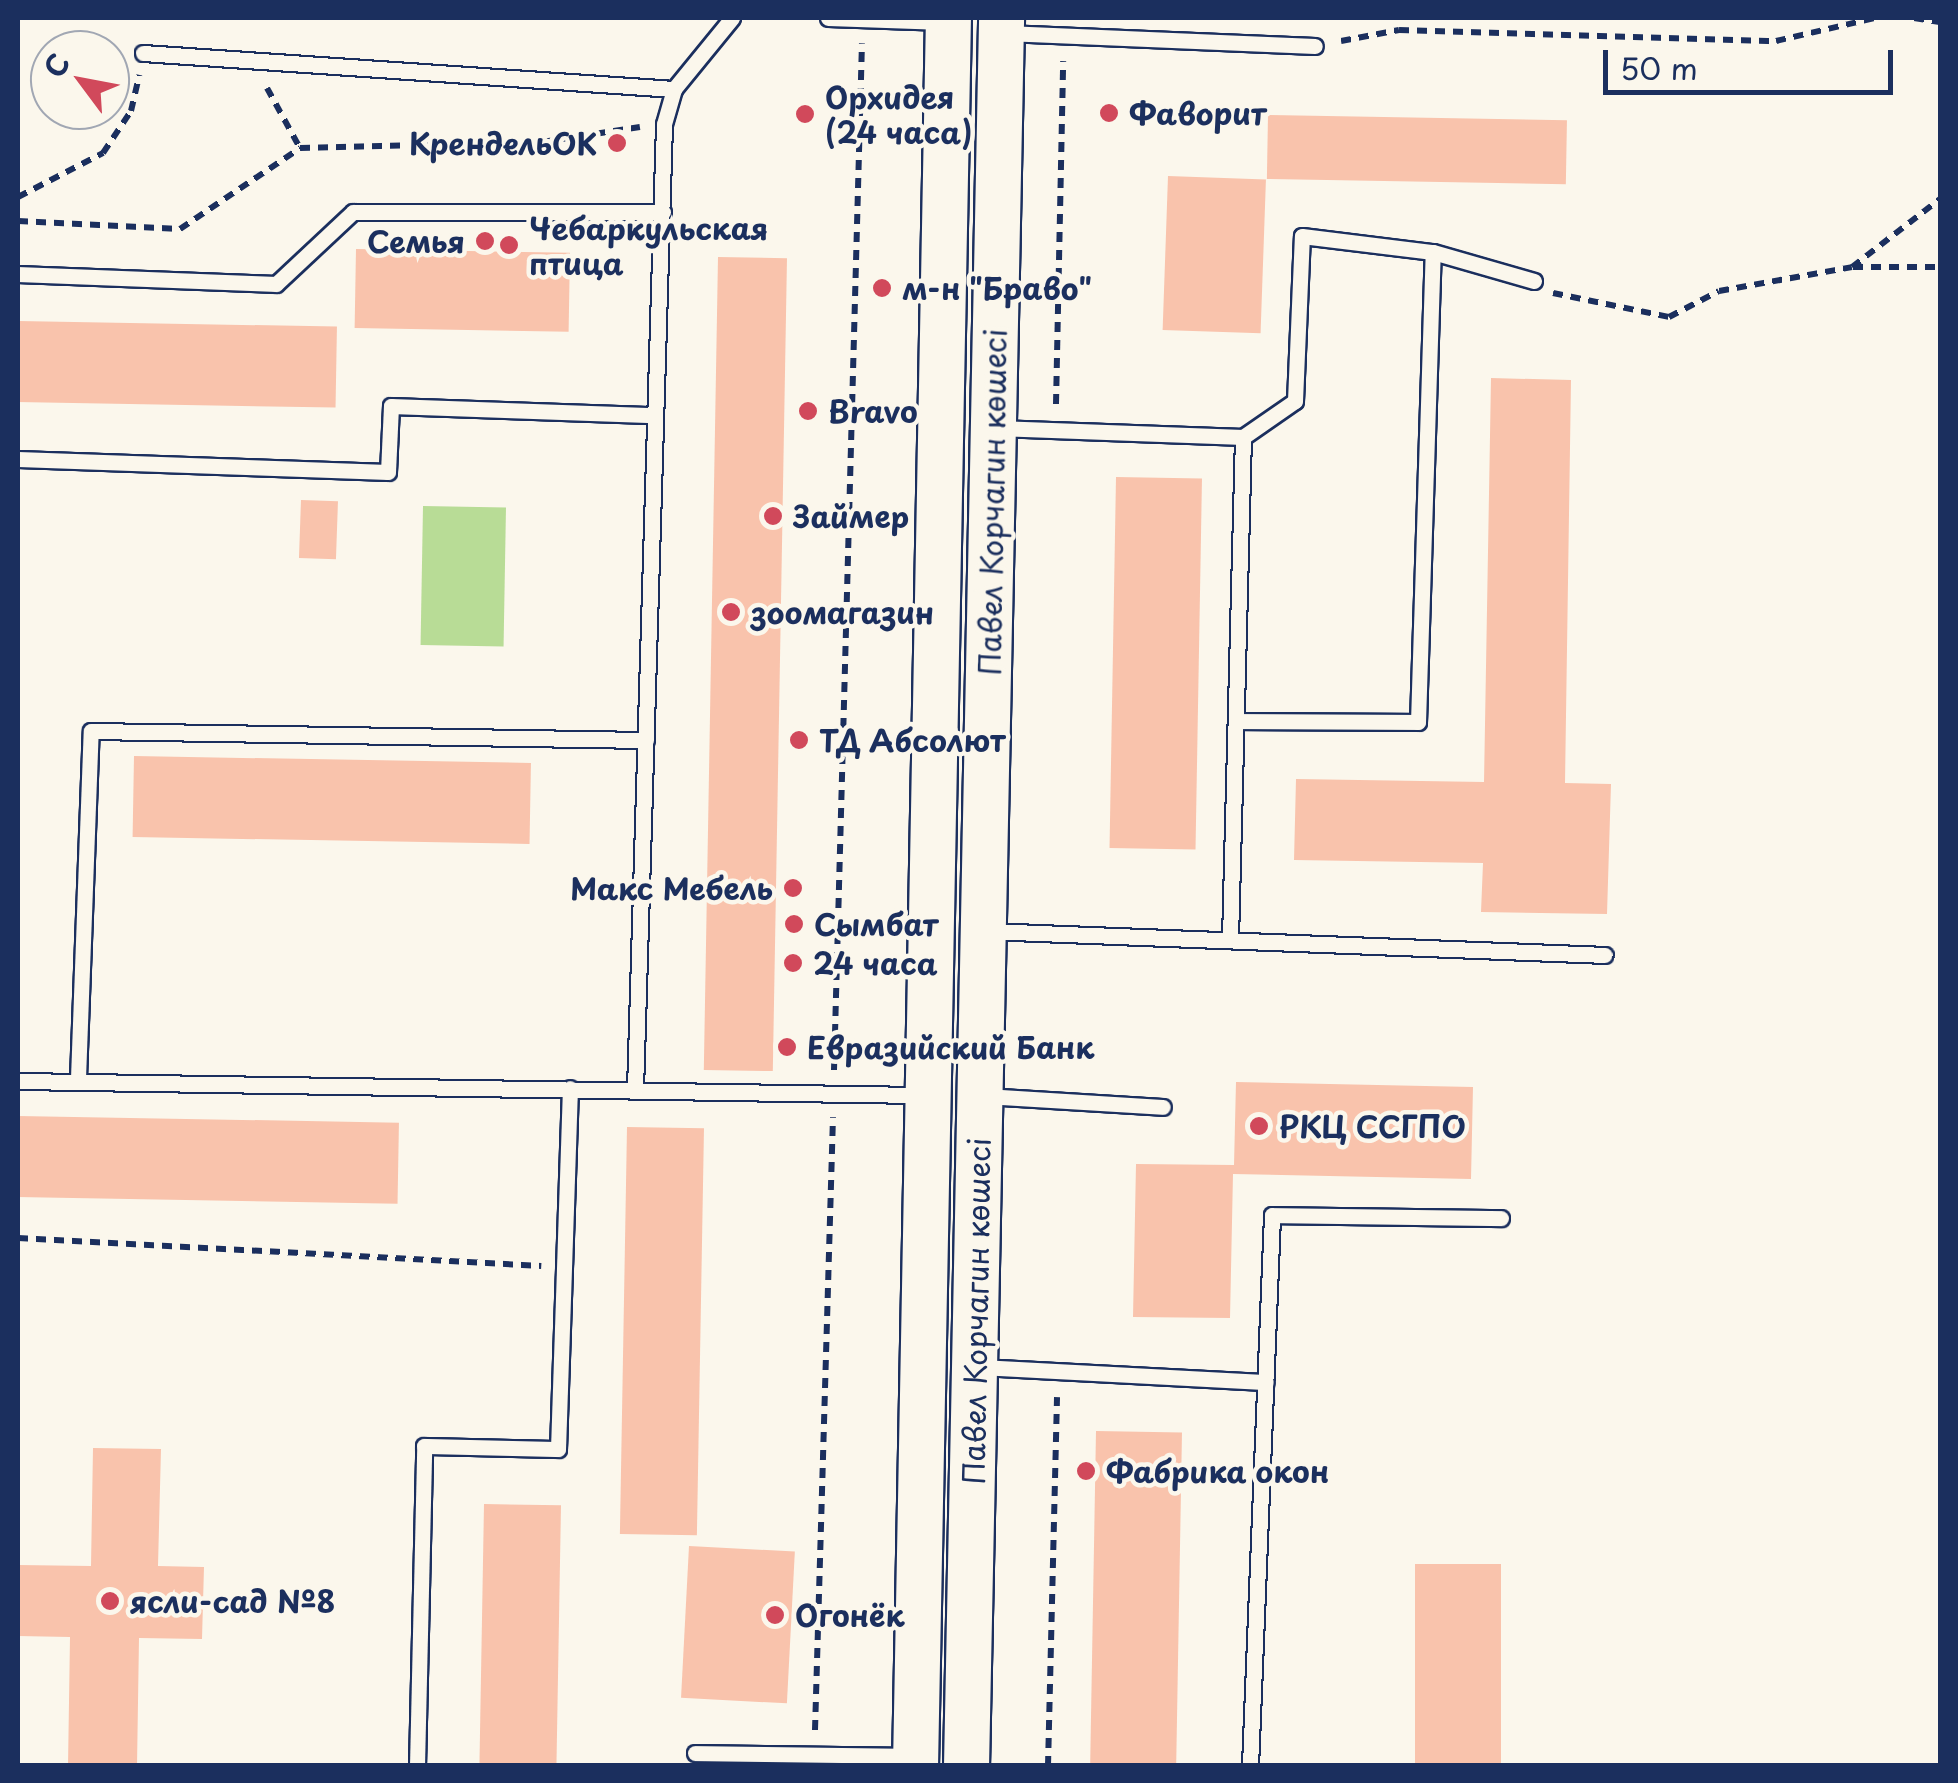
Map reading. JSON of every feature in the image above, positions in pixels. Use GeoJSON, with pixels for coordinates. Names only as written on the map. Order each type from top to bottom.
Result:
{"type":"FeatureCollection","features":[{"type":"Feature","properties":{"kind":"street","name":"Павел Корчагин көшесі"},"geometry":{"type":"LineString","coordinates":[[915,1761],[948,20]]}},
{"type":"Feature","properties":{"kind":"street","name":"Павел Корчагин көшесі"},"geometry":{"type":"LineString","coordinates":[[966,1766],[1001,25]]}},
{"type":"Feature","properties":{"kind":"street"},"geometry":{"type":"LineString","coordinates":[[940,428],[993,428]]}},
{"type":"Feature","properties":{"kind":"street"},"geometry":{"type":"LineString","coordinates":[[921,1415],[974,1415]]}},
{"type":"Feature","properties":{"kind":"lane"},"geometry":{"type":"LineString","coordinates":[[635,1090],[664,124],[674,89],[732,18]]}},
{"type":"Feature","properties":{"kind":"lane"},"geometry":{"type":"LineString","coordinates":[[828,18],[948,20]]}},
{"type":"Feature","properties":{"kind":"lane"},"geometry":{"type":"LineString","coordinates":[[1001,25],[1064,39],[1315,46]]}},
{"type":"Feature","properties":{"kind":"lane"},"geometry":{"type":"LineString","coordinates":[[144,53],[674,89]]}},
{"type":"Feature","properties":{"kind":"lane"},"geometry":{"type":"LineString","coordinates":[[18,274],[276,284],[353,212],[663,212]]}},
{"type":"Feature","properties":{"kind":"lane"},"geometry":{"type":"LineString","coordinates":[[993,428],[1243,437],[1294,400],[1302,236],[1434,252],[1534,280]]}},
{"type":"Feature","properties":{"kind":"lane"},"geometry":{"type":"LineString","coordinates":[[1236,721],[1418,722],[1434,252]]}},
{"type":"Feature","properties":{"kind":"lane"},"geometry":{"type":"LineString","coordinates":[[18,459],[388,472],[391,406],[654,415]]}},
{"type":"Feature","properties":{"kind":"lane"},"geometry":{"type":"LineString","coordinates":[[1230,939],[1243,437]]}},
{"type":"Feature","properties":{"kind":"lane"},"geometry":{"type":"LineString","coordinates":[[78,1078],[91,732],[646,740]]}},
{"type":"Feature","properties":{"kind":"lane"},"geometry":{"type":"LineString","coordinates":[[983,930],[1605,955]]}},
{"type":"Feature","properties":{"kind":"lane"},"geometry":{"type":"LineString","coordinates":[[18,1081],[78,1078],[927,1096]]}},
{"type":"Feature","properties":{"kind":"lane"},"geometry":{"type":"LineString","coordinates":[[417,1766],[424,1446],[558,1449],[570,1088]]}},
{"type":"Feature","properties":{"kind":"lane"},"geometry":{"type":"LineString","coordinates":[[980,1096],[1163,1107]]}},
{"type":"Feature","properties":{"kind":"lane"},"geometry":{"type":"LineString","coordinates":[[1250,1766],[1272,1215],[1502,1218]]}},
{"type":"Feature","properties":{"kind":"lane"},"geometry":{"type":"LineString","coordinates":[[974,1366],[1266,1382]]}},
{"type":"Feature","properties":{"kind":"lane"},"geometry":{"type":"LineString","coordinates":[[695,1753],[915,1761]]}},
{"type":"Feature","properties":{"kind":"path"},"geometry":{"type":"LineString","coordinates":[[1315,46],[1399,30],[1776,41],[1875,18]]}},
{"type":"Feature","properties":{"kind":"path"},"geometry":{"type":"LineString","coordinates":[[1914,18],[1940,22]]}},
{"type":"Feature","properties":{"kind":"path"},"geometry":{"type":"LineString","coordinates":[[817,1755],[863,20]]}},
{"type":"Feature","properties":{"kind":"path"},"geometry":{"type":"LineString","coordinates":[[1056,430],[1064,39]]}},
{"type":"Feature","properties":{"kind":"path"},"geometry":{"type":"LineString","coordinates":[[18,197],[103,154],[131,111],[144,53]]}},
{"type":"Feature","properties":{"kind":"path"},"geometry":{"type":"LineString","coordinates":[[252,60],[300,148]]}},
{"type":"Feature","properties":{"kind":"path"},"geometry":{"type":"LineString","coordinates":[[18,221],[180,230],[300,148],[542,142],[664,124]]}},
{"type":"Feature","properties":{"kind":"path"},"geometry":{"type":"LineString","coordinates":[[1852,268],[1940,198]]}},
{"type":"Feature","properties":{"kind":"path"},"geometry":{"type":"LineString","coordinates":[[1534,280],[1563,300],[1670,317],[1719,291],[1852,268],[1940,267]]}},
{"type":"Feature","properties":{"kind":"path"},"geometry":{"type":"LineString","coordinates":[[18,1238],[564,1267]]}},
{"type":"Feature","properties":{"kind":"path"},"geometry":{"type":"LineString","coordinates":[[1048,1766],[1058,1371]]}},
{"type":"Feature","properties":{"kind":"green space"},"geometry":{"type":"Polygon","coordinates":[[[423,506],[506,507],[504,646],[421,645],[423,506]]]}},
{"type":"Feature","properties":{"kind":"building"},"geometry":{"type":"Polygon","coordinates":[[[1268,115],[1567,120],[1566,184],[1267,179],[1268,115]]]}},
{"type":"Feature","properties":{"kind":"building"},"geometry":{"type":"Polygon","coordinates":[[[1168,176],[1266,179],[1261,333],[1163,330],[1168,176]]]}},
{"type":"Feature","properties":{"kind":"building"},"geometry":{"type":"Polygon","coordinates":[[[356,249],[570,253],[569,332],[355,328],[356,249]]]}},
{"type":"Feature","properties":{"kind":"building"},"geometry":{"type":"Polygon","coordinates":[[[718,257],[787,258],[773,1071],[704,1070],[718,257]]]}},
{"type":"Feature","properties":{"kind":"building"},"geometry":{"type":"Polygon","coordinates":[[[18,321],[337,327],[336,408],[18,402],[18,321]]]}},
{"type":"Feature","properties":{"kind":"building"},"geometry":{"type":"Polygon","coordinates":[[[1491,378],[1571,380],[1565,783],[1611,784],[1607,914],[1481,912],[1483,863],[1294,860],[1296,779],[1484,782],[1491,378]]]}},
{"type":"Feature","properties":{"kind":"building"},"geometry":{"type":"Polygon","coordinates":[[[1116,477],[1202,479],[1196,849],[1110,848],[1116,477]]]}},
{"type":"Feature","properties":{"kind":"building"},"geometry":{"type":"Polygon","coordinates":[[[301,500],[338,501],[336,559],[299,558],[301,500]]]}},
{"type":"Feature","properties":{"kind":"building"},"geometry":{"type":"Polygon","coordinates":[[[134,756],[531,763],[530,844],[133,837],[134,756]]]}},
{"type":"Feature","properties":{"kind":"building"},"geometry":{"type":"Polygon","coordinates":[[[1236,1082],[1473,1087],[1471,1179],[1233,1174],[1230,1318],[1133,1317],[1136,1164],[1234,1165],[1236,1082]]]}},
{"type":"Feature","properties":{"kind":"building"},"geometry":{"type":"Polygon","coordinates":[[[18,1116],[399,1123],[398,1204],[18,1197],[18,1116]]]}},
{"type":"Feature","properties":{"kind":"building"},"geometry":{"type":"Polygon","coordinates":[[[627,1127],[704,1128],[697,1535],[620,1534],[627,1127]]]}},
{"type":"Feature","properties":{"kind":"building"},"geometry":{"type":"Polygon","coordinates":[[[1096,1431],[1182,1433],[1176,1766],[1090,1766],[1096,1431]]]}},
{"type":"Feature","properties":{"kind":"building","name":"ясли-сад №8"},"geometry":{"type":"Polygon","coordinates":[[[93,1448],[161,1449],[158,1566],[204,1567],[202,1639],[139,1638],[137,1766],[68,1766],[70,1637],[18,1636],[18,1565],[91,1566],[93,1448]]]}},
{"type":"Feature","properties":{"kind":"building"},"geometry":{"type":"Polygon","coordinates":[[[484,1504],[561,1505],[556,1766],[479,1766],[484,1504]]]}},
{"type":"Feature","properties":{"kind":"building"},"geometry":{"type":"Polygon","coordinates":[[[689,1546],[795,1552],[787,1703],[681,1698],[689,1546]]]}},
{"type":"Feature","properties":{"kind":"building"},"geometry":{"type":"Polygon","coordinates":[[[1415,1564],[1501,1564],[1501,1766],[1415,1766],[1415,1564]]]}},
{"type":"Feature","properties":{"kind":"place","name":"Фаворит"},"geometry":{"type":"Point","coordinates":[1109,113]}},
{"type":"Feature","properties":{"kind":"place","name":"Орхидея (24 часа)"},"geometry":{"type":"Point","coordinates":[805,114]}},
{"type":"Feature","properties":{"kind":"place","name":"КрендельОК"},"geometry":{"type":"Point","coordinates":[617,143]}},
{"type":"Feature","properties":{"kind":"place","name":"Семья"},"geometry":{"type":"Point","coordinates":[485,241]}},
{"type":"Feature","properties":{"kind":"place","name":"Чебаркульская птица"},"geometry":{"type":"Point","coordinates":[509,245]}},
{"type":"Feature","properties":{"kind":"place","name":"м-н \"Браво\""},"geometry":{"type":"Point","coordinates":[882,288]}},
{"type":"Feature","properties":{"kind":"place","name":"Bravo"},"geometry":{"type":"Point","coordinates":[808,411]}},
{"type":"Feature","properties":{"kind":"place","name":"Займер"},"geometry":{"type":"Point","coordinates":[773,516]}},
{"type":"Feature","properties":{"kind":"place","name":"зоомагазин"},"geometry":{"type":"Point","coordinates":[731,612]}},
{"type":"Feature","properties":{"kind":"place","name":"ТД Абсолют"},"geometry":{"type":"Point","coordinates":[799,740]}},
{"type":"Feature","properties":{"kind":"place","name":"Макс Мебель"},"geometry":{"type":"Point","coordinates":[793,888]}},
{"type":"Feature","properties":{"kind":"place","name":"Сымбат"},"geometry":{"type":"Point","coordinates":[794,924]}},
{"type":"Feature","properties":{"kind":"place","name":"24 часа"},"geometry":{"type":"Point","coordinates":[793,963]}},
{"type":"Feature","properties":{"kind":"place","name":"Евразийский Банк"},"geometry":{"type":"Point","coordinates":[787,1047]}},
{"type":"Feature","properties":{"kind":"place","name":"РКЦ ССГПО"},"geometry":{"type":"Point","coordinates":[1259,1126]}},
{"type":"Feature","properties":{"kind":"place","name":"Фабрика окон"},"geometry":{"type":"Point","coordinates":[1086,1471]}},
{"type":"Feature","properties":{"kind":"place","name":"ясли-сад №8"},"geometry":{"type":"Point","coordinates":[110,1601]}},
{"type":"Feature","properties":{"kind":"place","name":"Огонёк"},"geometry":{"type":"Point","coordinates":[775,1615]}}]}
